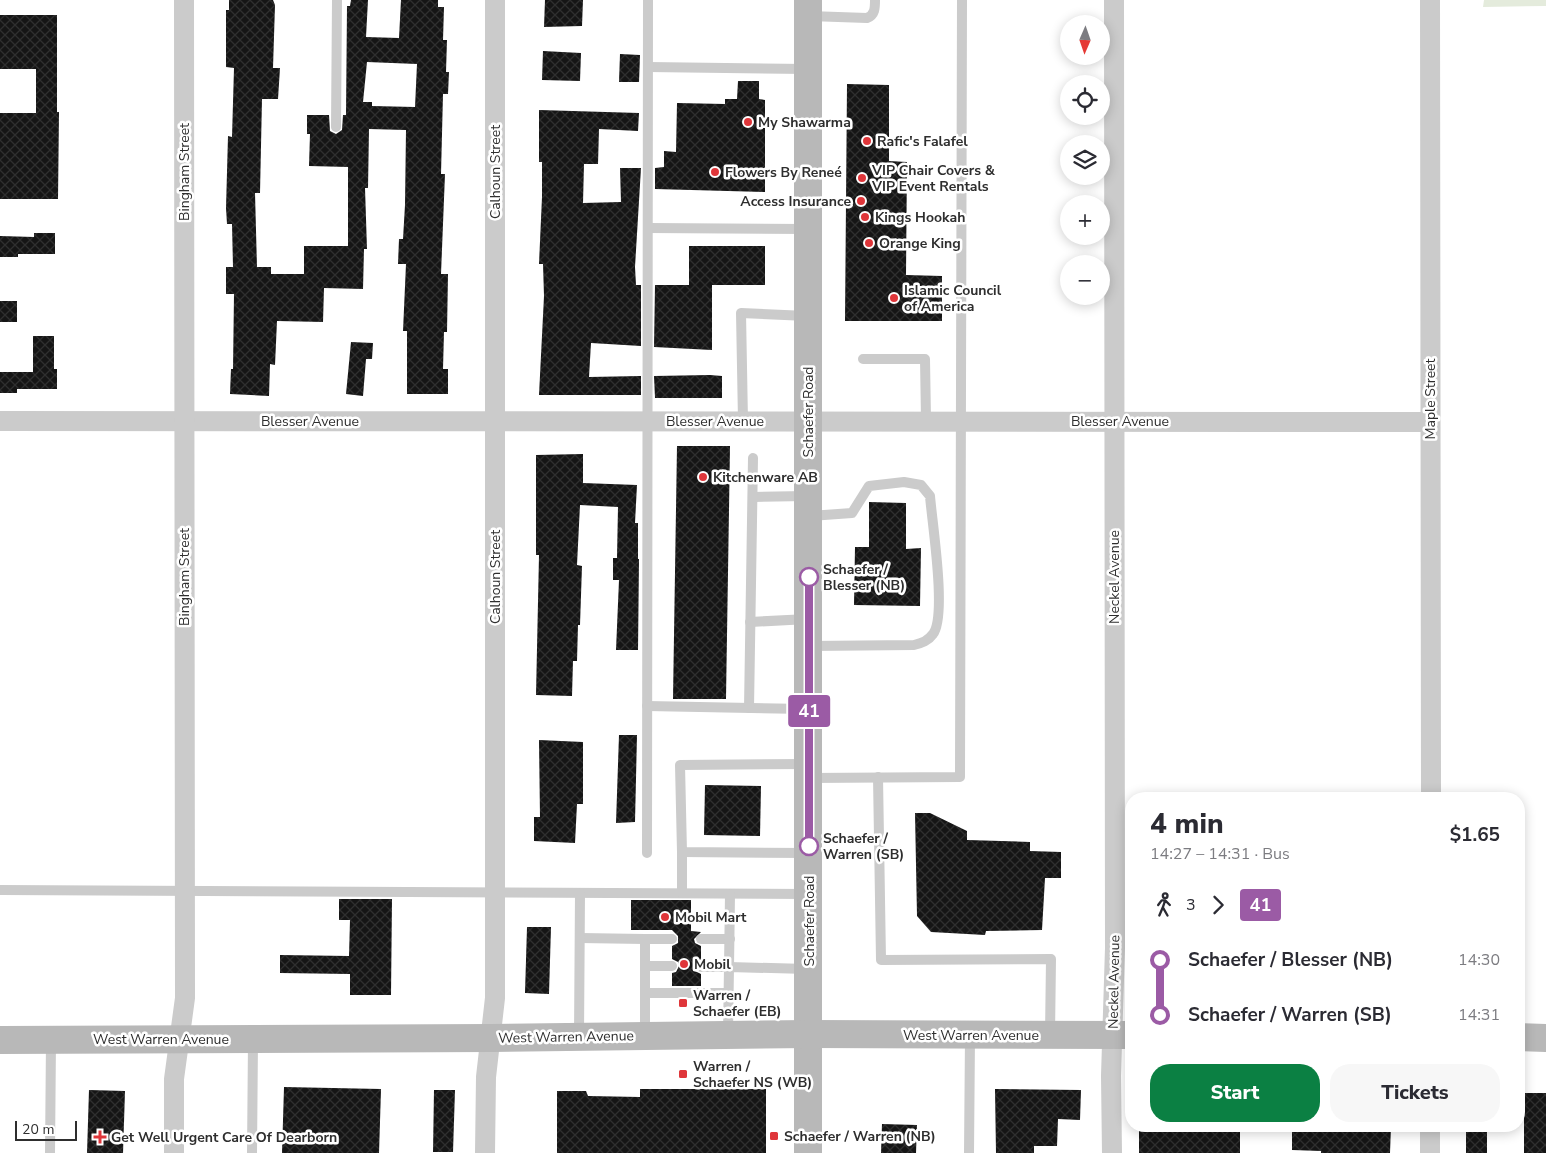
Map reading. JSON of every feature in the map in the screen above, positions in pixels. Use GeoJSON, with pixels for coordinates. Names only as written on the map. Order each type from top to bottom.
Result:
{"type":"FeatureCollection","features":[{"type":"Feature","properties":{"kind":"main road","name":"Schaefer Road"},"geometry":{"type":"LineString","coordinates":[[808,8],[808,1153]]}},
{"type":"Feature","properties":{"kind":"main road","name":"West Warren Avenue"},"geometry":{"type":"LineString","coordinates":[[0,1040],[491,1038],[808,1034],[1122,1035]]}},
{"type":"Feature","properties":{"kind":"main road"},"geometry":{"type":"LineString","coordinates":[[1525,1037],[1546,1038]]}},
{"type":"Feature","properties":{"kind":"street","name":"Bingham Street"},"geometry":{"type":"LineString","coordinates":[[174,1153],[174,1079],[185,998],[184,0]]}},
{"type":"Feature","properties":{"kind":"street","name":"Calhoun Street"},"geometry":{"type":"LineString","coordinates":[[486,1153],[486,1077],[495,998],[495,0]]}},
{"type":"Feature","properties":{"kind":"street","name":"Neckel Avenue"},"geometry":{"type":"LineString","coordinates":[[1112,1153],[1122,1035],[1115,948],[1114,0]]}},
{"type":"Feature","properties":{"kind":"street","name":"Maple Street"},"geometry":{"type":"LineString","coordinates":[[1430,0],[1432,792]]}},
{"type":"Feature","properties":{"kind":"street","name":"Blesser Avenue"},"geometry":{"type":"LineString","coordinates":[[0,421],[1114,420],[1430,422]]}},
{"type":"Feature","properties":{"kind":"street"},"geometry":{"type":"LineString","coordinates":[[1430,1132],[1430,1153]]}},
{"type":"Feature","properties":{"kind":"lane"},"geometry":{"type":"LineString","coordinates":[[336,127],[337,0]]}},
{"type":"Feature","properties":{"kind":"lane"},"geometry":{"type":"LineString","coordinates":[[647,853],[648,0]]}},
{"type":"Feature","properties":{"kind":"lane"},"geometry":{"type":"LineString","coordinates":[[808,8],[867,18],[872,16],[875,11],[875,0]]}},
{"type":"Feature","properties":{"kind":"lane"},"geometry":{"type":"LineString","coordinates":[[682,893],[680,765],[809,771],[878,777],[960,777],[962,0]]}},
{"type":"Feature","properties":{"kind":"lane"},"geometry":{"type":"LineString","coordinates":[[648,67],[808,69]]}},
{"type":"Feature","properties":{"kind":"lane"},"geometry":{"type":"LineString","coordinates":[[648,228],[808,228]]}},
{"type":"Feature","properties":{"kind":"lane"},"geometry":{"type":"LineString","coordinates":[[743,421],[741,313],[808,316]]}},
{"type":"Feature","properties":{"kind":"lane"},"geometry":{"type":"LineString","coordinates":[[863,359],[925,359],[926,420]]}},
{"type":"Feature","properties":{"kind":"lane"},"geometry":{"type":"LineString","coordinates":[[750,708],[753,458]]}},
{"type":"Feature","properties":{"kind":"lane"},"geometry":{"type":"LineString","coordinates":[[752,497],[852,513],[869,486],[904,482],[921,484],[930,496],[940,599],[935,633],[925,642],[914,645],[809,646]]}},
{"type":"Feature","properties":{"kind":"lane"},"geometry":{"type":"LineString","coordinates":[[750,622],[809,619]]}},
{"type":"Feature","properties":{"kind":"lane"},"geometry":{"type":"LineString","coordinates":[[647,706],[809,709]]}},
{"type":"Feature","properties":{"kind":"lane"},"geometry":{"type":"LineString","coordinates":[[878,777],[881,960],[1051,959],[1050,1035]]}},
{"type":"Feature","properties":{"kind":"lane"},"geometry":{"type":"LineString","coordinates":[[682,852],[809,853]]}},
{"type":"Feature","properties":{"kind":"lane"},"geometry":{"type":"LineString","coordinates":[[0,890],[809,894]]}},
{"type":"Feature","properties":{"kind":"lane"},"geometry":{"type":"LineString","coordinates":[[579,1037],[580,893]]}},
{"type":"Feature","properties":{"kind":"lane"},"geometry":{"type":"LineString","coordinates":[[728,1035],[730,894]]}},
{"type":"Feature","properties":{"kind":"lane"},"geometry":{"type":"LineString","coordinates":[[580,938],[672,938]]}},
{"type":"Feature","properties":{"kind":"lane"},"geometry":{"type":"LineString","coordinates":[[645,939],[645,1036]]}},
{"type":"Feature","properties":{"kind":"lane"},"geometry":{"type":"LineString","coordinates":[[701,939],[730,939]]}},
{"type":"Feature","properties":{"kind":"lane"},"geometry":{"type":"LineString","coordinates":[[645,966],[672,966]]}},
{"type":"Feature","properties":{"kind":"lane"},"geometry":{"type":"LineString","coordinates":[[701,967],[808,969]]}},
{"type":"Feature","properties":{"kind":"lane"},"geometry":{"type":"LineString","coordinates":[[645,993],[729,993]]}},
{"type":"Feature","properties":{"kind":"lane"},"geometry":{"type":"LineString","coordinates":[[969,1153],[970,1034]]}},
{"type":"Feature","properties":{"kind":"lane"},"geometry":{"type":"LineString","coordinates":[[252,1153],[253,1038]]}},
{"type":"Feature","properties":{"kind":"lane"},"geometry":{"type":"LineString","coordinates":[[50,1153],[51,1039]]}},
{"type":"Feature","properties":{"kind":"green space"},"geometry":{"type":"Polygon","coordinates":[[[1484,0],[1546,0],[1546,6],[1483,7],[1484,0]]]}},
{"type":"Feature","properties":{"kind":"building"},"geometry":{"type":"Polygon","coordinates":[[[229,0],[273,0],[275,5],[273,68],[280,68],[278,99],[262,99],[260,193],[255,193],[257,267],[271,267],[271,274],[304,274],[304,246],[348,246],[348,167],[309,166],[310,134],[307,134],[307,115],[329,115],[330,131],[336,134],[342,130],[343,115],[346,115],[347,6],[350,6],[351,0],[368,0],[366,37],[399,38],[401,0],[438,0],[438,7],[444,7],[443,40],[447,40],[446,72],[449,72],[448,94],[443,94],[441,174],[445,174],[441,274],[448,274],[447,332],[444,332],[443,369],[448,369],[448,394],[407,394],[407,331],[403,331],[406,264],[398,264],[399,239],[403,239],[406,130],[369,129],[368,188],[365,188],[367,249],[364,249],[363,289],[324,288],[323,322],[277,321],[275,365],[270,364],[269,396],[230,394],[231,369],[233,369],[234,294],[226,294],[226,267],[233,267],[232,224],[227,224],[226,208],[228,136],[232,137],[234,68],[226,67],[226,10],[229,10],[229,0]],[[367,62],[363,102],[372,102],[372,106],[415,107],[417,64],[367,62]]]}},
{"type":"Feature","properties":{"kind":"building"},"geometry":{"type":"Polygon","coordinates":[[[545,0],[583,0],[582,26],[544,27],[545,0]]]}},
{"type":"Feature","properties":{"kind":"building"},"geometry":{"type":"Polygon","coordinates":[[[0,15],[57,15],[58,199],[0,199],[0,113],[36,113],[36,69],[0,69],[0,15]]]}},
{"type":"Feature","properties":{"kind":"building"},"geometry":{"type":"Polygon","coordinates":[[[543,51],[581,53],[580,81],[542,80],[543,51]]]}},
{"type":"Feature","properties":{"kind":"building"},"geometry":{"type":"Polygon","coordinates":[[[620,54],[640,55],[639,82],[619,82],[620,54]]]}},
{"type":"Feature","properties":{"kind":"building"},"geometry":{"type":"Polygon","coordinates":[[[738,81],[759,81],[759,99],[765,100],[765,192],[655,189],[655,168],[664,167],[664,151],[676,152],[677,103],[725,104],[725,99],[737,99],[738,81]]]}},
{"type":"Feature","properties":{"kind":"building"},"geometry":{"type":"Polygon","coordinates":[[[847,84],[889,85],[889,161],[907,162],[906,275],[942,276],[942,321],[845,321],[847,84]]]}},
{"type":"Feature","properties":{"kind":"building"},"geometry":{"type":"Polygon","coordinates":[[[539,110],[639,113],[638,131],[599,129],[598,164],[584,164],[583,203],[621,202],[620,168],[641,168],[635,267],[636,285],[641,285],[641,346],[591,343],[589,377],[641,376],[641,395],[539,395],[544,296],[543,264],[539,264],[542,162],[539,162],[539,110]]]}},
{"type":"Feature","properties":{"kind":"building"},"geometry":{"type":"Polygon","coordinates":[[[34,233],[55,233],[55,254],[18,254],[18,257],[0,257],[0,236],[34,237],[34,233]]]}},
{"type":"Feature","properties":{"kind":"building"},"geometry":{"type":"Polygon","coordinates":[[[689,246],[765,246],[765,285],[712,285],[712,350],[654,347],[655,285],[689,285],[689,246]]]}},
{"type":"Feature","properties":{"kind":"building"},"geometry":{"type":"Polygon","coordinates":[[[0,301],[17,301],[17,322],[0,322],[0,301]]]}},
{"type":"Feature","properties":{"kind":"building"},"geometry":{"type":"Polygon","coordinates":[[[33,336],[54,336],[54,369],[57,369],[57,389],[17,389],[17,393],[0,393],[0,372],[33,372],[33,336]]]}},
{"type":"Feature","properties":{"kind":"building"},"geometry":{"type":"Polygon","coordinates":[[[351,342],[373,343],[372,359],[366,359],[363,396],[346,394],[351,342]]]}},
{"type":"Feature","properties":{"kind":"building"},"geometry":{"type":"Polygon","coordinates":[[[654,376],[722,376],[722,398],[655,398],[654,376]]]}},
{"type":"Feature","properties":{"kind":"building"},"geometry":{"type":"Polygon","coordinates":[[[677,446],[730,446],[726,699],[673,699],[677,446]]]}},
{"type":"Feature","properties":{"kind":"building"},"geometry":{"type":"Polygon","coordinates":[[[583,454],[583,483],[637,485],[635,523],[638,523],[639,559],[638,650],[616,650],[619,580],[613,580],[613,558],[617,558],[618,507],[580,505],[577,565],[582,566],[580,625],[578,625],[577,661],[573,661],[572,696],[536,695],[539,555],[536,555],[536,455],[583,454]]]}},
{"type":"Feature","properties":{"kind":"building"},"geometry":{"type":"Polygon","coordinates":[[[869,502],[906,503],[906,549],[921,548],[920,606],[854,605],[855,547],[869,547],[869,502]]]}},
{"type":"Feature","properties":{"kind":"building"},"geometry":{"type":"Polygon","coordinates":[[[619,735],[637,735],[635,822],[616,823],[619,735]]]}},
{"type":"Feature","properties":{"kind":"building"},"geometry":{"type":"Polygon","coordinates":[[[539,740],[583,742],[583,804],[577,804],[575,843],[534,841],[534,817],[540,817],[539,740]]]}},
{"type":"Feature","properties":{"kind":"building"},"geometry":{"type":"Polygon","coordinates":[[[705,785],[761,786],[760,836],[704,835],[705,785]]]}},
{"type":"Feature","properties":{"kind":"building"},"geometry":{"type":"Polygon","coordinates":[[[915,813],[930,813],[967,831],[967,840],[1030,842],[1030,851],[1061,852],[1061,878],[1045,878],[1042,930],[986,931],[985,935],[931,932],[917,916],[915,813]]]}},
{"type":"Feature","properties":{"kind":"building"},"geometry":{"type":"Polygon","coordinates":[[[339,899],[392,899],[391,995],[350,995],[350,974],[280,973],[280,955],[349,956],[350,920],[339,920],[339,899]]]}},
{"type":"Feature","properties":{"kind":"building"},"geometry":{"type":"Polygon","coordinates":[[[631,900],[691,900],[691,931],[701,932],[694,939],[695,943],[701,946],[701,960],[697,961],[694,967],[695,971],[701,974],[701,986],[672,986],[672,973],[676,972],[679,966],[678,962],[672,959],[672,946],[678,943],[678,936],[672,930],[631,930],[631,900]]]}},
{"type":"Feature","properties":{"kind":"building"},"geometry":{"type":"Polygon","coordinates":[[[527,927],[551,927],[549,994],[525,993],[527,927]]]}},
{"type":"Feature","properties":{"kind":"building"},"geometry":{"type":"Polygon","coordinates":[[[284,1087],[381,1089],[379,1153],[282,1153],[284,1087]]]}},
{"type":"Feature","properties":{"kind":"building"},"geometry":{"type":"Polygon","coordinates":[[[640,1089],[766,1089],[766,1153],[557,1153],[557,1091],[586,1091],[588,1096],[640,1097],[640,1089]]]}},
{"type":"Feature","properties":{"kind":"building"},"geometry":{"type":"Polygon","coordinates":[[[995,1089],[1081,1090],[1080,1120],[1058,1119],[1057,1146],[1034,1146],[1034,1153],[996,1153],[995,1089]]]}},
{"type":"Feature","properties":{"kind":"building"},"geometry":{"type":"Polygon","coordinates":[[[89,1090],[125,1091],[123,1153],[87,1153],[89,1090]]]}},
{"type":"Feature","properties":{"kind":"building"},"geometry":{"type":"Polygon","coordinates":[[[434,1090],[455,1090],[453,1152],[433,1152],[434,1090]]]}},
{"type":"Feature","properties":{"kind":"building"},"geometry":{"type":"Polygon","coordinates":[[[1525,1093],[1546,1093],[1546,1153],[1524,1153],[1525,1093]]]}},
{"type":"Feature","properties":{"kind":"building"},"geometry":{"type":"Polygon","coordinates":[[[882,1124],[917,1125],[916,1153],[881,1153],[882,1124]]]}},
{"type":"Feature","properties":{"kind":"building"},"geometry":{"type":"Polygon","coordinates":[[[1139,1132],[1240,1132],[1240,1153],[1139,1153],[1139,1132]]]}},
{"type":"Feature","properties":{"kind":"building"},"geometry":{"type":"Polygon","coordinates":[[[1292,1132],[1391,1132],[1390,1153],[1321,1153],[1321,1151],[1292,1150],[1292,1132]]]}},
{"type":"Feature","properties":{"kind":"building"},"geometry":{"type":"Polygon","coordinates":[[[1466,1132],[1487,1132],[1487,1153],[1466,1153],[1466,1132]]]}},
{"type":"Feature","properties":{"kind":"bus line","name":"41"},"geometry":{"type":"LineString","coordinates":[[809,577],[809,846]]}},
{"type":"Feature","properties":{"kind":"place","name":"My Shawarma"},"geometry":{"type":"Point","coordinates":[748,122]}},
{"type":"Feature","properties":{"kind":"place","name":"Rafic's Falafel"},"geometry":{"type":"Point","coordinates":[867,141]}},
{"type":"Feature","properties":{"kind":"place","name":"Flowers By Reneé"},"geometry":{"type":"Point","coordinates":[715,172]}},
{"type":"Feature","properties":{"kind":"place","name":"VIP Chair Covers & VIP Event Rentals"},"geometry":{"type":"Point","coordinates":[862,178]}},
{"type":"Feature","properties":{"kind":"place","name":"Access Insurance"},"geometry":{"type":"Point","coordinates":[861,201]}},
{"type":"Feature","properties":{"kind":"place","name":"Kings Hookah"},"geometry":{"type":"Point","coordinates":[865,217]}},
{"type":"Feature","properties":{"kind":"place","name":"Orange King"},"geometry":{"type":"Point","coordinates":[869,243]}},
{"type":"Feature","properties":{"kind":"place","name":"Islamic Council of America"},"geometry":{"type":"Point","coordinates":[894,298]}},
{"type":"Feature","properties":{"kind":"place","name":"Kitchenware AB"},"geometry":{"type":"Point","coordinates":[703,477]}},
{"type":"Feature","properties":{"kind":"place","name":"Schaefer / Blesser (NB)"},"geometry":{"type":"Point","coordinates":[809,577]}},
{"type":"Feature","properties":{"kind":"place","name":"Schaefer / Warren (SB)"},"geometry":{"type":"Point","coordinates":[809,846]}},
{"type":"Feature","properties":{"kind":"place","name":"Mobil Mart"},"geometry":{"type":"Point","coordinates":[665,917]}},
{"type":"Feature","properties":{"kind":"place","name":"Mobil"},"geometry":{"type":"Point","coordinates":[684,964]}},
{"type":"Feature","properties":{"kind":"place","name":"Warren / Schaefer (EB)"},"geometry":{"type":"Point","coordinates":[683,1003]}},
{"type":"Feature","properties":{"kind":"place","name":"Warren / Schaefer NS (WB)"},"geometry":{"type":"Point","coordinates":[683,1074]}},
{"type":"Feature","properties":{"kind":"place","name":"Schaefer / Warren (NB)"},"geometry":{"type":"Point","coordinates":[774,1136]}},
{"type":"Feature","properties":{"kind":"place","name":"Get Well Urgent Care Of Dearborn"},"geometry":{"type":"Point","coordinates":[100,1137]}}]}
